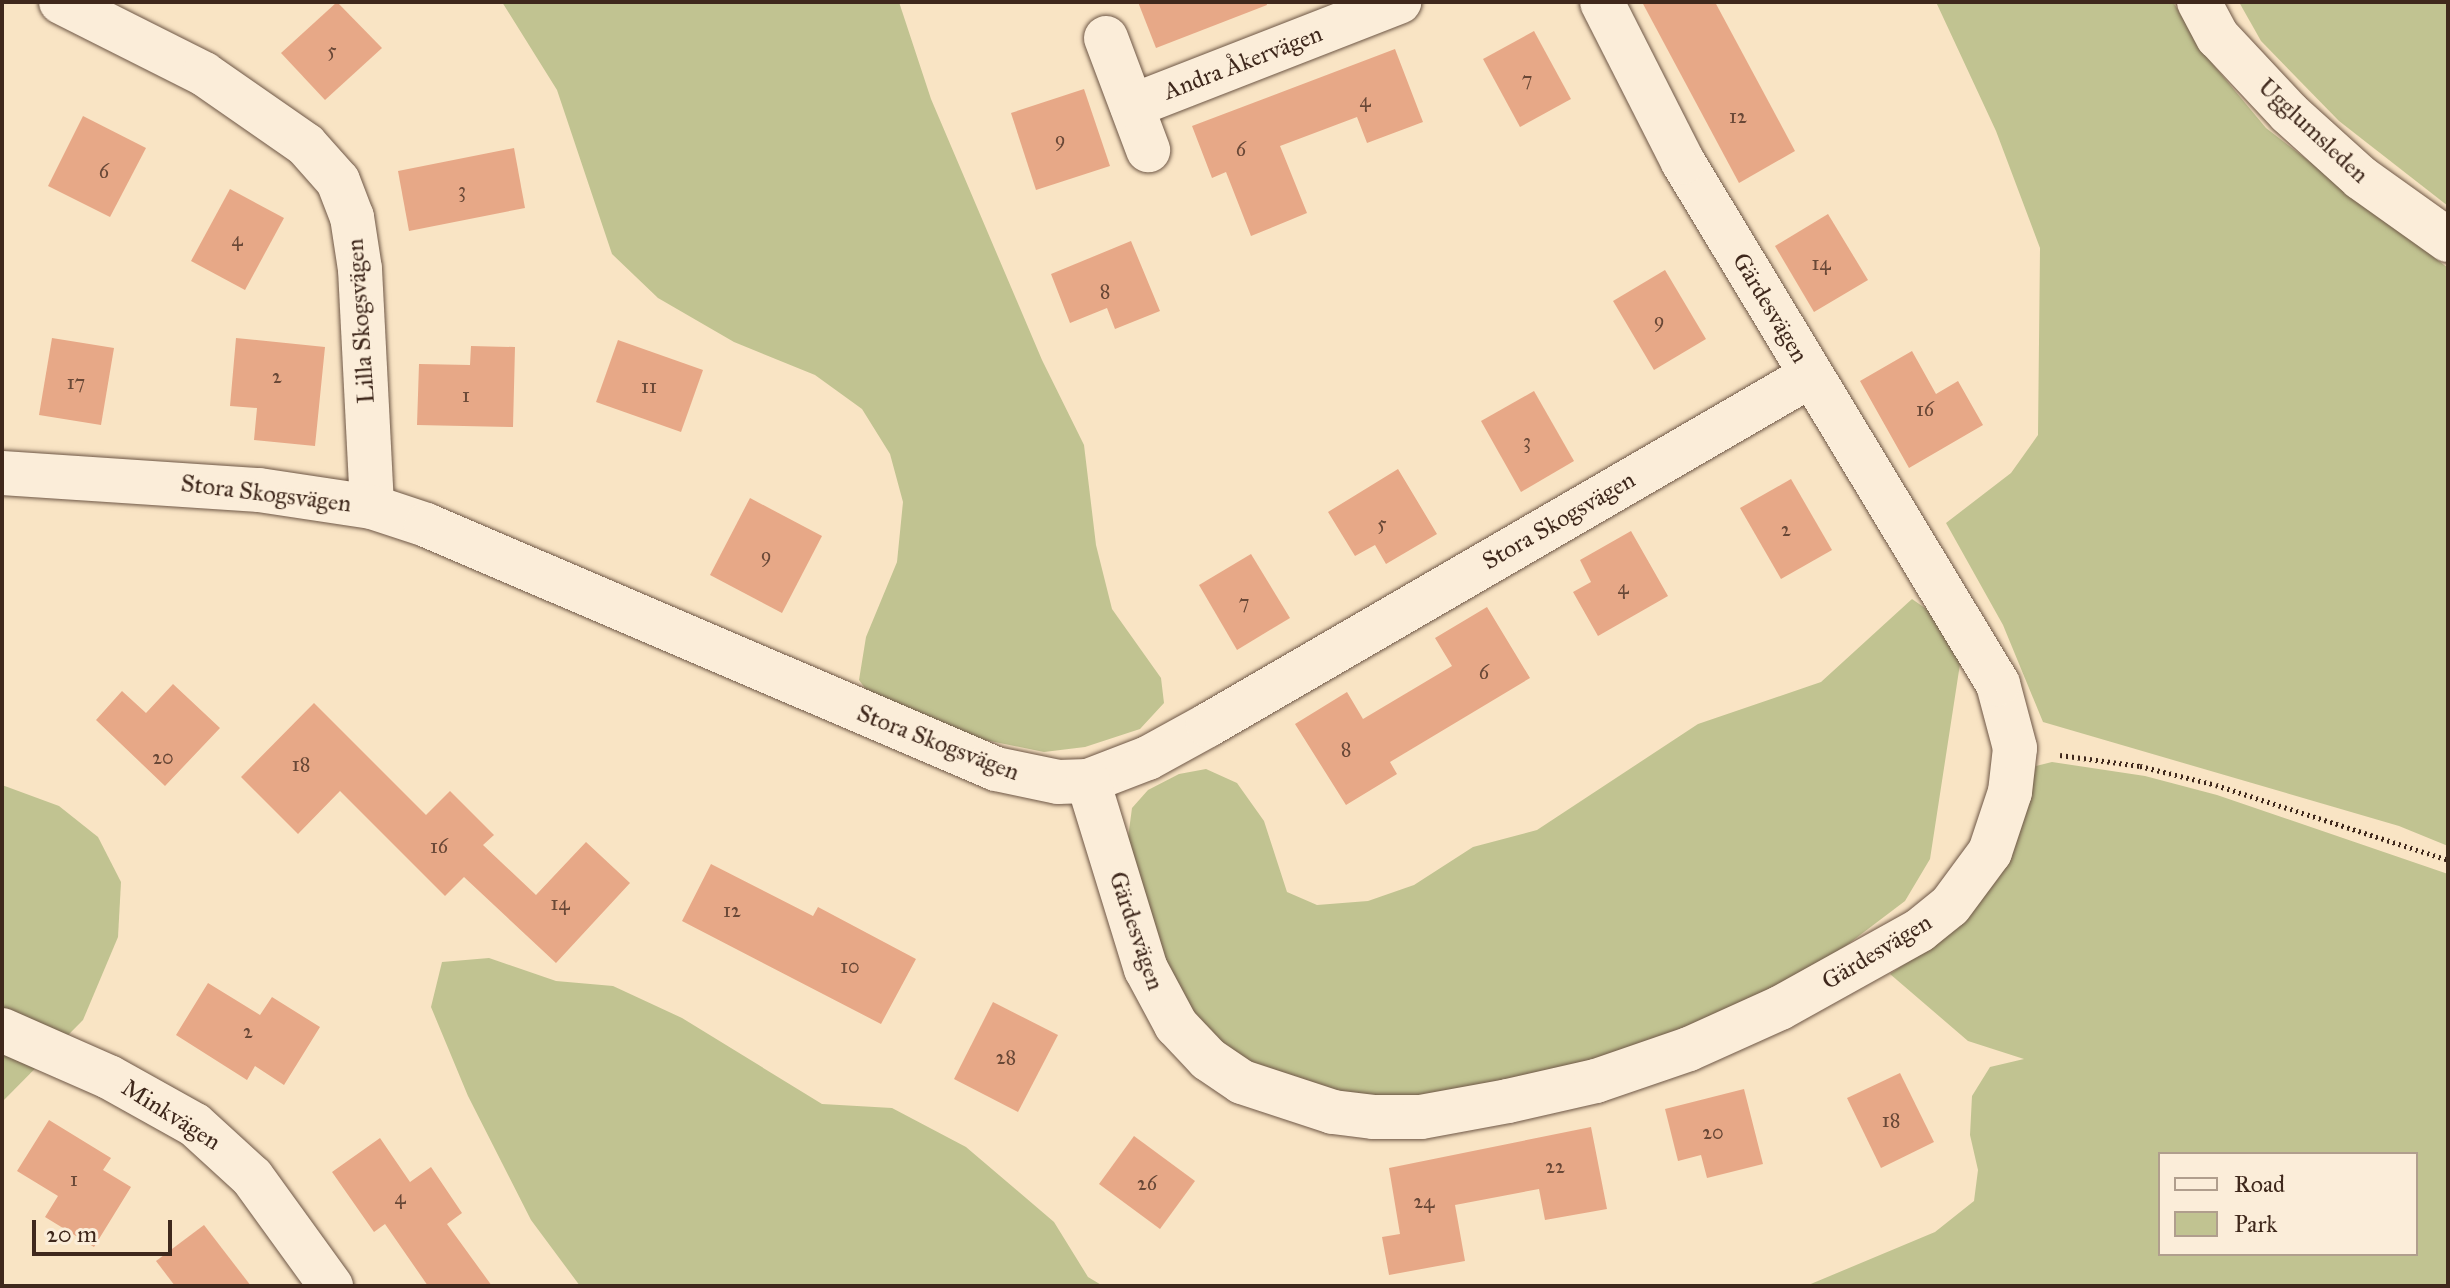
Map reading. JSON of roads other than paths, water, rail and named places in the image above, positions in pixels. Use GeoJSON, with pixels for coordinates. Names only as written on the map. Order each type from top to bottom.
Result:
{"type":"FeatureCollection","features":[{"type":"Feature","properties":{"kind":"street","name":"Lilla Skogsvägen"},"geometry":{"type":"LineString","coordinates":[[61,2],[204,74],[306,145],[338,181],[352,217],[360,269],[372,507]]}},
{"type":"Feature","properties":{"kind":"street","name":"Andra Åkervägen"},"geometry":{"type":"LineString","coordinates":[[1132,106],[1399,2]]}},
{"type":"Feature","properties":{"kind":"street","name":"Gärdesvägen"},"geometry":{"type":"LineString","coordinates":[[1088,781],[1146,969],[1176,1025],[1208,1059],[1242,1082],[1280,1098],[1333,1112],[1421,1117],[1596,1081],[1689,1049],[1780,1008],[1896,945],[1950,906],[1990,852],[2005,814],[2015,748],[1998,684],[1977,643],[1810,376],[1683,162],[1602,2]]}},
{"type":"Feature","properties":{"kind":"street","name":"Ugglumsleden"},"geometry":{"type":"LineString","coordinates":[[2199,2],[2218,37],[2289,113],[2361,178],[2448,240]]}},
{"type":"Feature","properties":{"kind":"street"},"geometry":{"type":"LineString","coordinates":[[1106,38],[1148,150]]}},
{"type":"Feature","properties":{"kind":"street","name":"Stora Skogsvägen"},"geometry":{"type":"LineString","coordinates":[[2,473],[259,490],[372,507],[426,525],[996,769],[1058,782],[1088,781],[1148,758],[1208,725],[1810,376]]}},
{"type":"Feature","properties":{"kind":"street","name":"Minkvägen"},"geometry":{"type":"LineString","coordinates":[[2,1030],[109,1077],[195,1125],[252,1177],[331,1286]]}}]}
